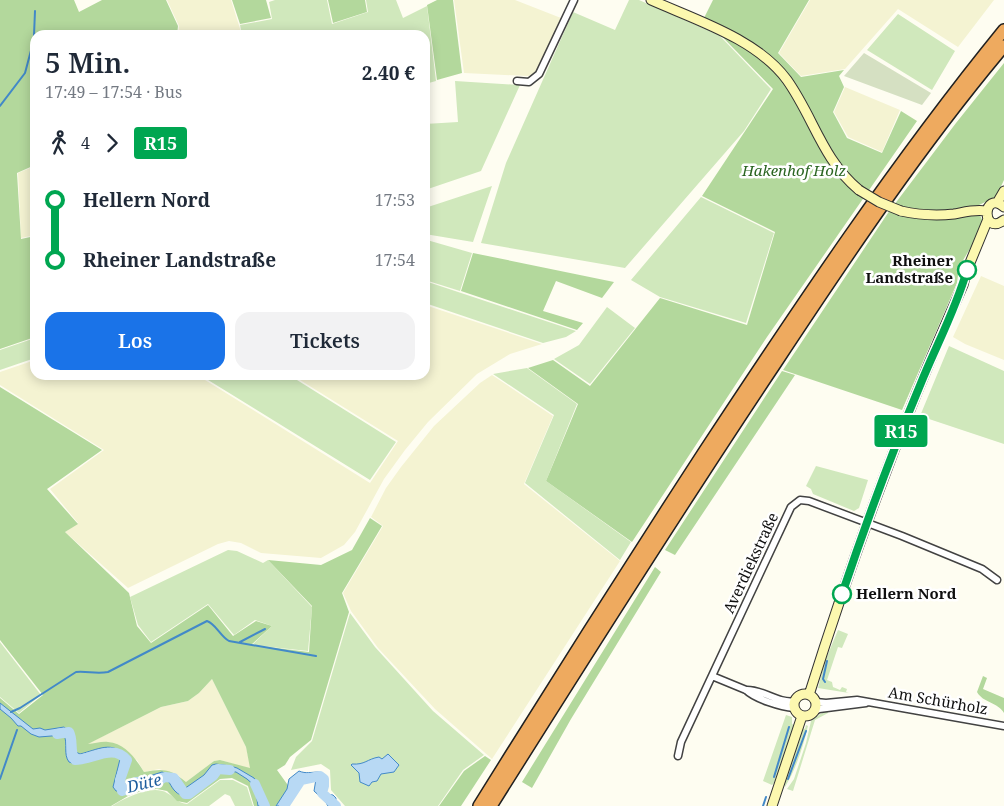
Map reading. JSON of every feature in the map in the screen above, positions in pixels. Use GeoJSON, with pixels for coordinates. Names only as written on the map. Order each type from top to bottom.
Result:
{"type":"FeatureCollection","features":[{"type":"Feature","properties":{"kind":"highway"},"geometry":{"type":"LineString","coordinates":[[479,806],[673,499],[811,292],[940,109],[1004,30]]}},
{"type":"Feature","properties":{"kind":"highway"},"geometry":{"type":"LineString","coordinates":[[491,806],[676,514],[800,326],[889,196],[950,113],[1004,46]]}},
{"type":"Feature","properties":{"kind":"street"},"geometry":{"type":"LineString","coordinates":[[517,81],[529,82],[539,74],[574,0]]}},
{"type":"Feature","properties":{"kind":"street"},"geometry":{"type":"LineString","coordinates":[[651,0],[731,36],[764,56],[781,73],[791,87],[831,159],[845,177],[859,190],[879,202],[901,211],[924,215],[939,215],[975,210],[993,218]]}},
{"type":"Feature","properties":{"kind":"street"},"geometry":{"type":"LineString","coordinates":[[794,704],[797,713],[802,716],[810,716],[816,706],[809,694],[866,522],[921,382],[963,285],[967,270],[993,218],[990,205],[1002,205],[1004,191]]}},
{"type":"Feature","properties":{"kind":"street","name":"Averdiekstraße"},"geometry":{"type":"LineString","coordinates":[[678,756],[681,742],[794,504],[800,500],[809,501],[866,522]]}},
{"type":"Feature","properties":{"kind":"street"},"geometry":{"type":"LineString","coordinates":[[866,522],[982,569],[997,580]]}},
{"type":"Feature","properties":{"kind":"street"},"geometry":{"type":"LineString","coordinates":[[712,676],[746,690],[752,690],[794,704]]}},
{"type":"Feature","properties":{"kind":"street"},"geometry":{"type":"LineString","coordinates":[[794,704],[802,694],[809,694]]}},
{"type":"Feature","properties":{"kind":"street","name":"Am Schürholz"},"geometry":{"type":"LineString","coordinates":[[816,706],[819,708],[868,702],[1004,726]]}},
{"type":"Feature","properties":{"kind":"street"},"geometry":{"type":"LineString","coordinates":[[772,806],[802,716]]}},
{"type":"Feature","properties":{"kind":"green space"},"geometry":{"type":"Polygon","coordinates":[[[0,0],[74,0],[79,12],[102,0],[166,0],[178,26],[178,30],[30,30],[30,167],[17,173],[21,239],[30,237],[30,339],[0,349],[0,0]]]}},
{"type":"Feature","properties":{"kind":"green space"},"geometry":{"type":"Polygon","coordinates":[[[167,0],[231,0],[240,30],[179,30],[179,26],[167,0]]]}},
{"type":"Feature","properties":{"kind":"green space"},"geometry":{"type":"Polygon","coordinates":[[[232,0],[266,0],[271,18],[240,24],[232,0]]]}},
{"type":"Feature","properties":{"kind":"green space"},"geometry":{"type":"Polygon","coordinates":[[[275,0],[327,0],[332,24],[368,12],[366,0],[396,0],[403,18],[427,6],[430,30],[241,30],[240,25],[272,19],[269,2],[275,0]]]}},
{"type":"Feature","properties":{"kind":"green space"},"geometry":{"type":"Polygon","coordinates":[[[328,0],[365,0],[367,12],[333,23],[328,0]]]}},
{"type":"Feature","properties":{"kind":"green space"},"geometry":{"type":"Polygon","coordinates":[[[437,0],[453,0],[462,73],[437,80],[427,5],[437,0]]]}},
{"type":"Feature","properties":{"kind":"green space"},"geometry":{"type":"Polygon","coordinates":[[[454,0],[515,0],[561,18],[534,74],[528,76],[464,73],[454,0]]]}},
{"type":"Feature","properties":{"kind":"green space"},"geometry":{"type":"Polygon","coordinates":[[[629,0],[639,0],[719,35],[771,89],[744,131],[625,268],[481,243],[506,163],[573,12],[615,30],[629,0]]]}},
{"type":"Feature","properties":{"kind":"green space","name":"Hakenhof Holz"},"geometry":{"type":"Polygon","coordinates":[[[713,0],[809,0],[778,53],[801,77],[844,70],[839,76],[844,87],[833,112],[847,138],[882,153],[901,111],[917,121],[767,337],[632,542],[546,481],[578,404],[528,368],[553,360],[590,386],[660,298],[747,325],[775,232],[702,196],[773,89],[704,18],[713,0]]]}},
{"type":"Feature","properties":{"kind":"green space"},"geometry":{"type":"Polygon","coordinates":[[[810,0],[994,0],[958,47],[898,9],[845,69],[801,76],[779,53],[810,0]]]}},
{"type":"Feature","properties":{"kind":"green space"},"geometry":{"type":"Polygon","coordinates":[[[898,14],[955,51],[932,90],[867,50],[898,14]]]}},
{"type":"Feature","properties":{"kind":"green space"},"geometry":{"type":"Polygon","coordinates":[[[430,31],[436,81],[430,83],[430,31]]]}},
{"type":"Feature","properties":{"kind":"green space"},"geometry":{"type":"Polygon","coordinates":[[[864,53],[931,93],[922,105],[844,76],[864,53]]]}},
{"type":"Feature","properties":{"kind":"green space"},"geometry":{"type":"Polygon","coordinates":[[[1004,63],[1004,180],[996,197],[979,205],[977,214],[981,217],[983,223],[959,267],[957,283],[902,410],[783,370],[888,213],[1004,63]]]}},
{"type":"Feature","properties":{"kind":"green space"},"geometry":{"type":"Polygon","coordinates":[[[455,81],[520,85],[481,171],[430,188],[430,124],[458,122],[455,81]]]}},
{"type":"Feature","properties":{"kind":"green space"},"geometry":{"type":"Polygon","coordinates":[[[845,87],[900,110],[882,152],[848,137],[834,112],[845,87]]]}},
{"type":"Feature","properties":{"kind":"green space"},"geometry":{"type":"Polygon","coordinates":[[[30,168],[30,236],[21,238],[18,173],[30,168]]]}},
{"type":"Feature","properties":{"kind":"green space"},"geometry":{"type":"Polygon","coordinates":[[[492,186],[473,242],[430,235],[430,206],[492,186]]]}},
{"type":"Feature","properties":{"kind":"green space"},"geometry":{"type":"Polygon","coordinates":[[[701,197],[774,233],[746,323],[660,297],[631,280],[701,197]]]}},
{"type":"Feature","properties":{"kind":"green space"},"geometry":{"type":"Polygon","coordinates":[[[430,241],[472,253],[460,291],[430,282],[430,241]]]}},
{"type":"Feature","properties":{"kind":"green space"},"geometry":{"type":"Polygon","coordinates":[[[473,253],[614,282],[602,298],[556,281],[543,311],[583,323],[577,330],[461,291],[473,253]]]}},
{"type":"Feature","properties":{"kind":"green space"},"geometry":{"type":"Polygon","coordinates":[[[981,276],[1004,286],[1004,360],[953,337],[981,276]]]}},
{"type":"Feature","properties":{"kind":"green space"},"geometry":{"type":"Polygon","coordinates":[[[430,283],[576,331],[566,337],[543,343],[430,305],[430,283]]]}},
{"type":"Feature","properties":{"kind":"green space"},"geometry":{"type":"Polygon","coordinates":[[[430,307],[542,344],[510,354],[477,374],[428,422],[384,479],[355,532],[344,545],[321,558],[261,553],[241,543],[229,541],[218,544],[128,588],[65,532],[78,523],[50,489],[104,450],[0,385],[0,372],[30,362],[30,380],[205,380],[370,483],[398,441],[300,380],[430,380],[430,307]]]}},
{"type":"Feature","properties":{"kind":"green space"},"geometry":{"type":"Polygon","coordinates":[[[607,307],[635,328],[590,384],[554,359],[579,345],[607,307]]]}},
{"type":"Feature","properties":{"kind":"green space"},"geometry":{"type":"Polygon","coordinates":[[[30,340],[30,360],[0,370],[0,350],[30,340]]]}},
{"type":"Feature","properties":{"kind":"green space"},"geometry":{"type":"Polygon","coordinates":[[[949,346],[1004,371],[1004,444],[920,416],[949,346]]]}},
{"type":"Feature","properties":{"kind":"green space"},"geometry":{"type":"Polygon","coordinates":[[[527,368],[577,404],[546,481],[631,542],[620,560],[525,483],[554,415],[493,374],[527,368]]]}},
{"type":"Feature","properties":{"kind":"green space"},"geometry":{"type":"Polygon","coordinates":[[[782,371],[795,375],[675,555],[665,550],[782,371]]]}},
{"type":"Feature","properties":{"kind":"green space"},"geometry":{"type":"Polygon","coordinates":[[[492,375],[553,416],[524,484],[620,561],[492,759],[435,709],[378,648],[351,611],[343,593],[383,526],[371,517],[386,488],[434,426],[480,383],[492,375]]]}},
{"type":"Feature","properties":{"kind":"green space"},"geometry":{"type":"Polygon","coordinates":[[[208,380],[297,380],[396,442],[370,480],[208,380]]]}},
{"type":"Feature","properties":{"kind":"green space"},"geometry":{"type":"Polygon","coordinates":[[[0,387],[102,450],[47,489],[78,524],[65,532],[129,593],[137,626],[151,643],[208,605],[233,636],[256,621],[272,626],[251,645],[309,652],[312,606],[268,560],[321,565],[352,550],[370,518],[382,526],[342,593],[349,612],[311,740],[290,757],[285,765],[277,770],[295,795],[288,806],[254,806],[248,786],[232,778],[220,779],[187,803],[177,801],[167,791],[157,789],[144,790],[128,796],[111,806],[0,806],[0,698],[19,714],[43,695],[0,640],[0,387]],[[212,679],[199,693],[188,701],[161,707],[88,744],[106,742],[120,745],[129,752],[144,772],[167,771],[176,774],[186,782],[214,761],[220,760],[250,768],[246,747],[212,679]]]}},
{"type":"Feature","properties":{"kind":"green space"},"geometry":{"type":"Polygon","coordinates":[[[816,466],[868,480],[859,508],[854,511],[813,494],[811,489],[806,486],[816,466]]]}},
{"type":"Feature","properties":{"kind":"green space"},"geometry":{"type":"Polygon","coordinates":[[[228,550],[237,551],[263,563],[268,560],[312,607],[308,651],[252,645],[272,626],[255,620],[234,635],[208,604],[151,642],[138,625],[130,597],[228,550]]]}},
{"type":"Feature","properties":{"kind":"green space"},"geometry":{"type":"Polygon","coordinates":[[[655,567],[661,572],[571,719],[532,788],[522,782],[655,567]]]}},
{"type":"Feature","properties":{"kind":"green space"},"geometry":{"type":"Polygon","coordinates":[[[350,613],[375,647],[433,711],[484,755],[463,770],[438,806],[345,806],[331,790],[330,770],[321,764],[291,770],[296,757],[312,741],[350,613]]]}},
{"type":"Feature","properties":{"kind":"green space"},"geometry":{"type":"Polygon","coordinates":[[[838,630],[848,634],[842,648],[838,647],[827,680],[832,682],[833,687],[840,690],[842,687],[847,689],[846,692],[849,693],[818,688],[825,661],[838,630]]]}},
{"type":"Feature","properties":{"kind":"green space"},"geometry":{"type":"Polygon","coordinates":[[[0,642],[41,695],[19,713],[0,697],[0,642]]]}},
{"type":"Feature","properties":{"kind":"green space"},"geometry":{"type":"Polygon","coordinates":[[[983,676],[987,678],[983,689],[1004,698],[1004,713],[977,692],[983,676]]]}},
{"type":"Feature","properties":{"kind":"green space"},"geometry":{"type":"Polygon","coordinates":[[[212,679],[246,747],[251,769],[220,760],[214,761],[186,782],[178,775],[159,769],[144,772],[137,760],[87,744],[161,707],[188,701],[199,693],[212,679]]]}},
{"type":"Feature","properties":{"kind":"green space"},"geometry":{"type":"Polygon","coordinates":[[[828,711],[828,713],[815,720],[793,791],[787,789],[794,779],[811,721],[828,711]]]}},
{"type":"Feature","properties":{"kind":"green space"},"geometry":{"type":"Polygon","coordinates":[[[786,715],[792,717],[792,724],[794,725],[781,769],[779,769],[772,785],[763,781],[786,715]]]}},
{"type":"Feature","properties":{"kind":"green space"},"geometry":{"type":"Polygon","coordinates":[[[806,725],[808,726],[801,750],[793,773],[785,787],[787,771],[803,728],[805,729],[806,725]]]}},
{"type":"Feature","properties":{"kind":"green space"},"geometry":{"type":"Polygon","coordinates":[[[485,756],[491,760],[461,806],[439,806],[464,771],[485,756]]]}},
{"type":"Feature","properties":{"kind":"green space"},"geometry":{"type":"Polygon","coordinates":[[[220,780],[233,780],[247,787],[253,806],[235,806],[230,796],[225,794],[209,806],[112,806],[131,796],[154,790],[167,793],[178,801],[187,804],[220,780]]]}},
{"type":"Feature","properties":{"kind":"water"},"geometry":{"type":"Polygon","coordinates":[[[0,703],[33,729],[40,728],[45,730],[64,727],[70,735],[72,750],[80,754],[105,747],[111,747],[121,752],[126,758],[119,779],[121,785],[124,785],[130,779],[143,778],[162,772],[171,777],[181,790],[204,775],[212,765],[230,766],[254,778],[259,785],[264,806],[258,806],[255,786],[236,772],[215,770],[195,787],[182,794],[177,793],[167,780],[162,778],[154,781],[133,782],[123,791],[116,791],[113,787],[120,759],[113,753],[106,752],[72,763],[69,762],[66,756],[64,735],[39,737],[31,734],[21,726],[18,726],[0,709],[0,703]]]}},
{"type":"Feature","properties":{"kind":"water"},"geometry":{"type":"Polygon","coordinates":[[[388,754],[399,765],[394,772],[381,774],[377,781],[372,782],[369,786],[360,782],[359,773],[352,764],[363,763],[379,757],[382,759],[388,754]]]}},
{"type":"Feature","properties":{"kind":"water"},"geometry":{"type":"Polygon","coordinates":[[[299,771],[306,773],[319,772],[323,780],[320,788],[325,794],[333,795],[336,798],[335,806],[328,806],[314,791],[316,779],[313,777],[298,785],[282,806],[276,806],[287,789],[289,779],[299,771]]]}},
{"type":"Feature","properties":{"kind":"waterway"},"geometry":{"type":"LineString","coordinates":[[34,30],[35,11]]}},
{"type":"Feature","properties":{"kind":"waterway"},"geometry":{"type":"LineString","coordinates":[[0,106],[25,73],[30,54]]}},
{"type":"Feature","properties":{"kind":"waterway"},"geometry":{"type":"LineString","coordinates":[[11,712],[76,672],[108,672],[207,621],[229,641],[316,656]]}},
{"type":"Feature","properties":{"kind":"waterway"},"geometry":{"type":"LineString","coordinates":[[240,642],[265,629]]}},
{"type":"Feature","properties":{"kind":"waterway"},"geometry":{"type":"LineString","coordinates":[[825,682],[823,679],[827,661]]}},
{"type":"Feature","properties":{"kind":"waterway"},"geometry":{"type":"LineString","coordinates":[[774,777],[789,727]]}},
{"type":"Feature","properties":{"kind":"waterway"},"geometry":{"type":"LineString","coordinates":[[0,779],[17,730]]}},
{"type":"Feature","properties":{"kind":"waterway"},"geometry":{"type":"LineString","coordinates":[[788,779],[806,731]]}},
{"type":"Feature","properties":{"kind":"waterway","name":"Düte"},"geometry":{"type":"LineString","coordinates":[[57,734],[69,732],[75,760],[109,753],[116,753],[127,760],[120,780],[122,791],[130,789],[136,782],[158,781],[165,777],[174,778],[185,794],[189,794],[213,776],[218,769],[230,770]]}},
{"type":"Feature","properties":{"kind":"waterway","name":"Düte"},"geometry":{"type":"LineString","coordinates":[[284,806],[301,780],[320,776],[324,779],[322,793],[336,806]]}},
{"type":"Feature","properties":{"kind":"waterway","name":"Düte"},"geometry":{"type":"LineString","coordinates":[[255,784],[265,806]]}},
{"type":"Feature","properties":{"kind":"waterway"},"geometry":{"type":"LineString","coordinates":[[763,806],[766,797]]}},
{"type":"Feature","properties":{"kind":"bus line","name":"R15"},"geometry":{"type":"LineString","coordinates":[[842,594],[866,522],[921,382],[963,285],[967,270]]}},
{"type":"Feature","properties":{"kind":"place","name":"Rheiner Landstraße"},"geometry":{"type":"Point","coordinates":[967,270]}},
{"type":"Feature","properties":{"kind":"place","name":"Hellern Nord"},"geometry":{"type":"Point","coordinates":[842,594]}}]}
